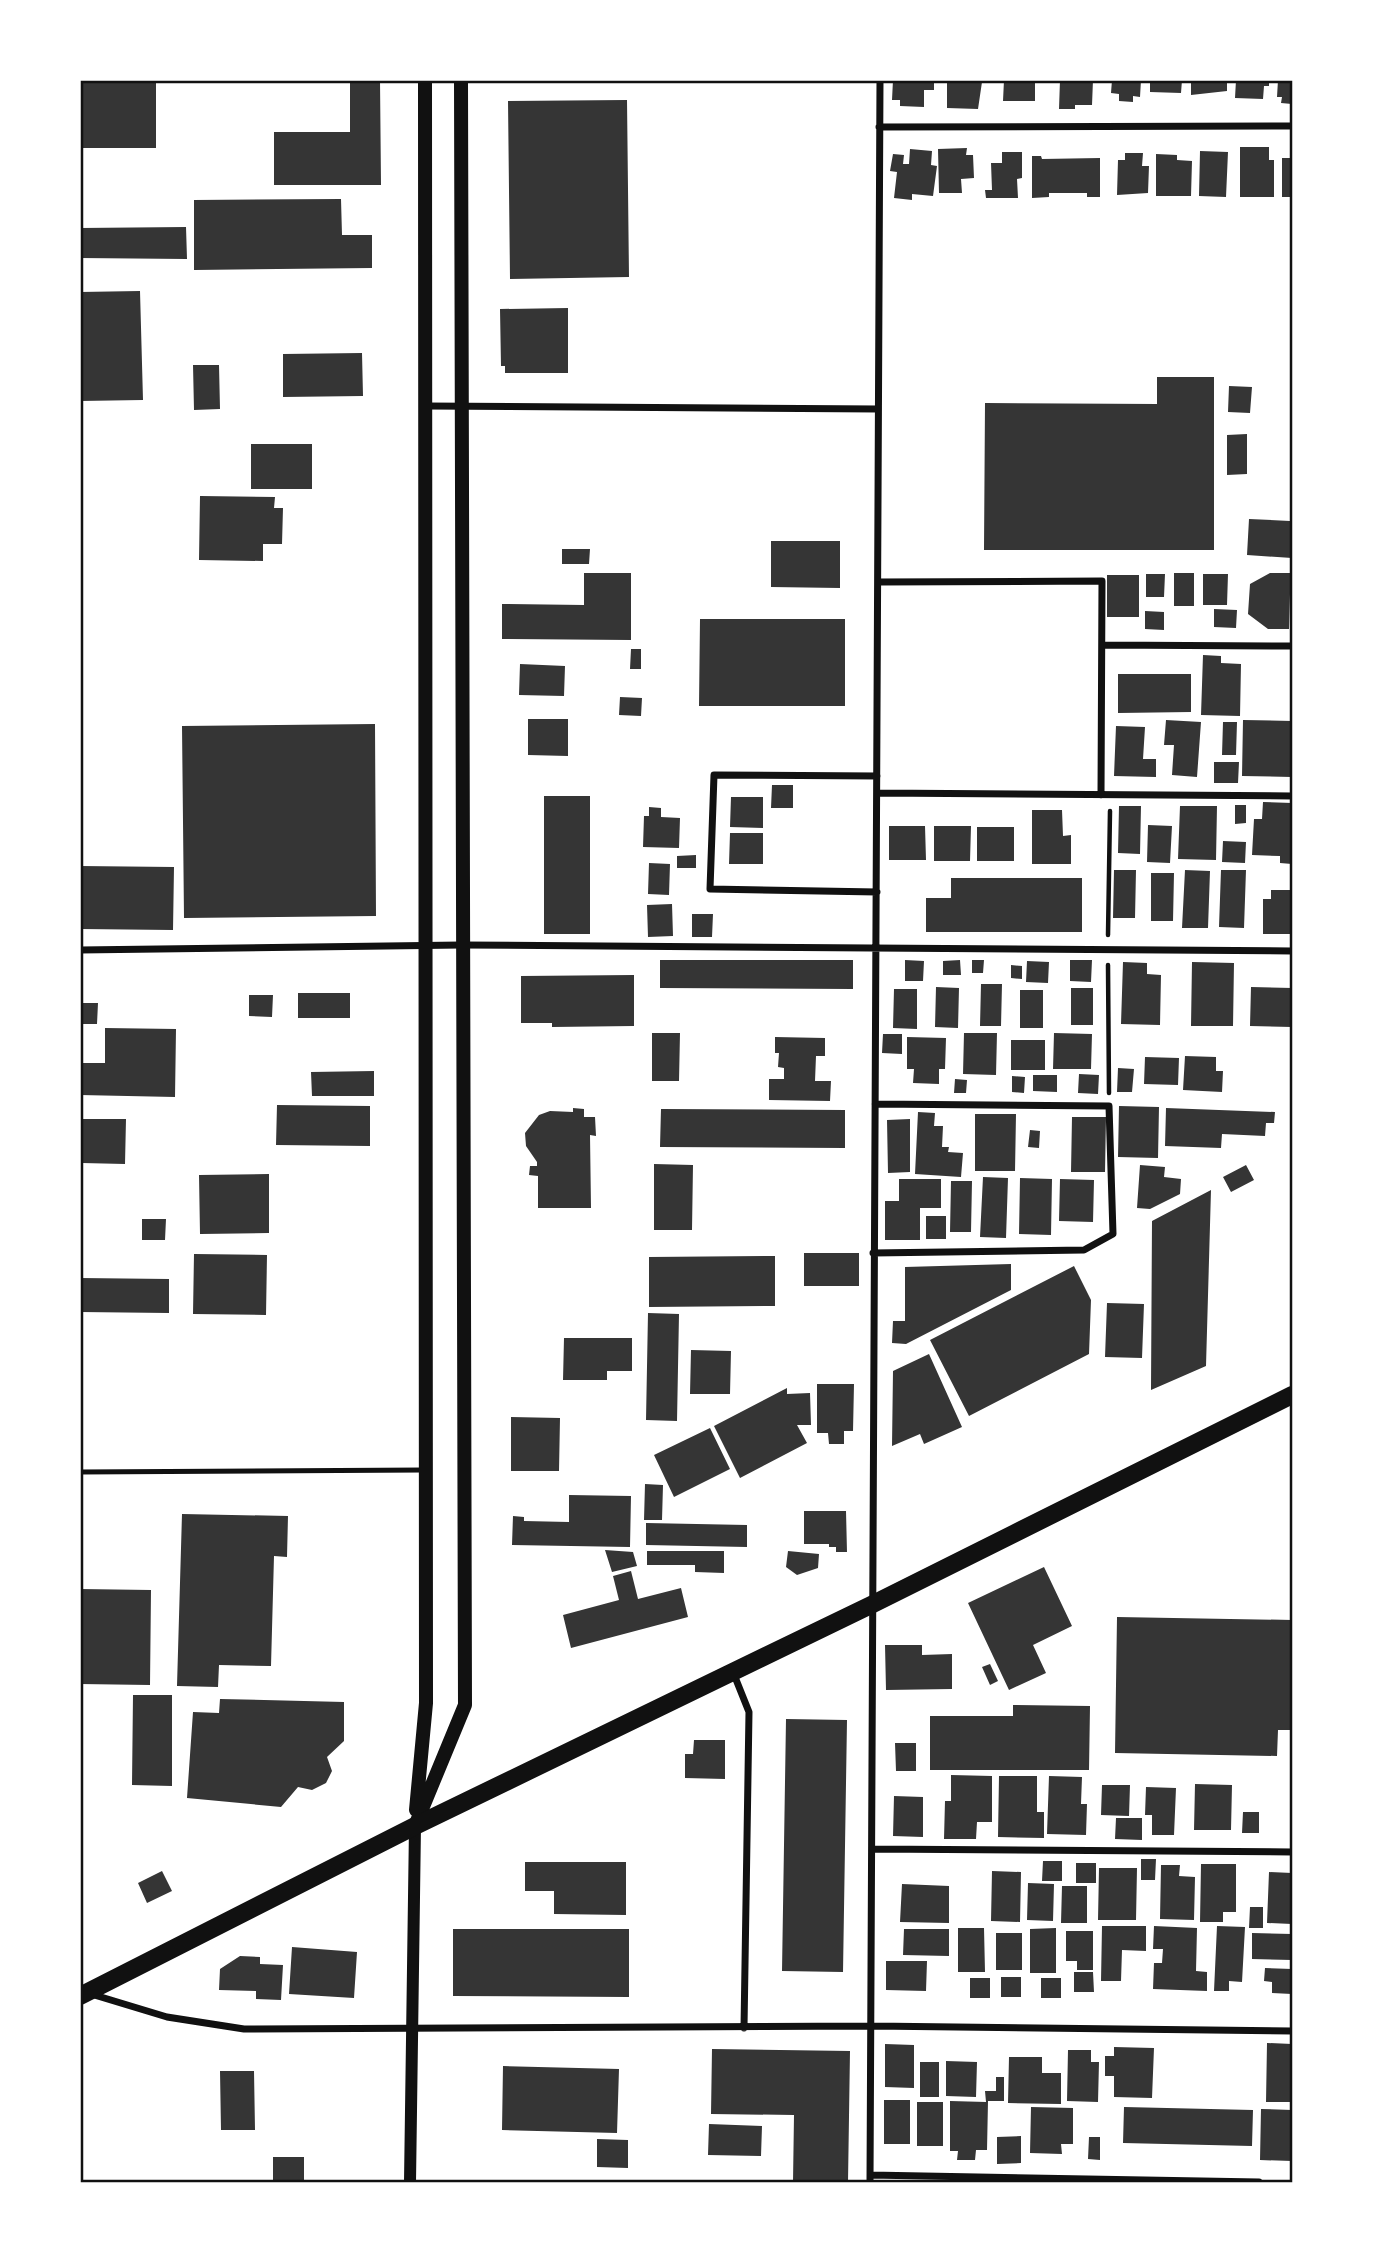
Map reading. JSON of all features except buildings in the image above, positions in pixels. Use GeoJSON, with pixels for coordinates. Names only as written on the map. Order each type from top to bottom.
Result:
{"type":"FeatureCollection","features":[{"type":"Feature","properties":{"kind":"main road"},"geometry":{"type":"LineString","coordinates":[[415,1826],[426,1703],[425,80]]}},
{"type":"Feature","properties":{"kind":"main road"},"geometry":{"type":"LineString","coordinates":[[415,1826],[465,1705],[461,945],[461,80]]}},
{"type":"Feature","properties":{"kind":"main road"},"geometry":{"type":"LineString","coordinates":[[84,1994],[415,1826],[871,1605],[1293,1395]]}},
{"type":"Feature","properties":{"kind":"street"},"geometry":{"type":"LineString","coordinates":[[880,80],[871,1605],[873,2026],[870,2179],[1259,2182]]}},
{"type":"Feature","properties":{"kind":"street"},"geometry":{"type":"LineString","coordinates":[[879,127],[1293,127]]}},
{"type":"Feature","properties":{"kind":"street"},"geometry":{"type":"LineString","coordinates":[[425,406],[878,409]]}},
{"type":"Feature","properties":{"kind":"street"},"geometry":{"type":"LineString","coordinates":[[878,582],[1102,582],[1101,795]]}},
{"type":"Feature","properties":{"kind":"street"},"geometry":{"type":"LineString","coordinates":[[1102,645],[1293,646]]}},
{"type":"Feature","properties":{"kind":"street"},"geometry":{"type":"LineString","coordinates":[[877,776],[714,775],[710,889],[877,892]]}},
{"type":"Feature","properties":{"kind":"street"},"geometry":{"type":"LineString","coordinates":[[877,793],[1293,796]]}},
{"type":"Feature","properties":{"kind":"street"},"geometry":{"type":"LineString","coordinates":[[80,950],[461,945],[1293,951]]}},
{"type":"Feature","properties":{"kind":"street"},"geometry":{"type":"LineString","coordinates":[[873,1253],[1084,1250],[1113,1234],[1109,1106],[875,1104]]}},
{"type":"Feature","properties":{"kind":"street"},"geometry":{"type":"LineString","coordinates":[[733,1672],[749,1712],[744,2028]]}},
{"type":"Feature","properties":{"kind":"street"},"geometry":{"type":"LineString","coordinates":[[410,2182],[415,1826]]}},
{"type":"Feature","properties":{"kind":"street"},"geometry":{"type":"LineString","coordinates":[[873,1849],[1293,1852]]}},
{"type":"Feature","properties":{"kind":"street"},"geometry":{"type":"LineString","coordinates":[[84,1994],[167,2017],[244,2029],[412,2031],[873,2026],[1293,2031]]}},
{"type":"Feature","properties":{"kind":"lane"},"geometry":{"type":"LineString","coordinates":[[80,1472],[426,1470]]}}]}
